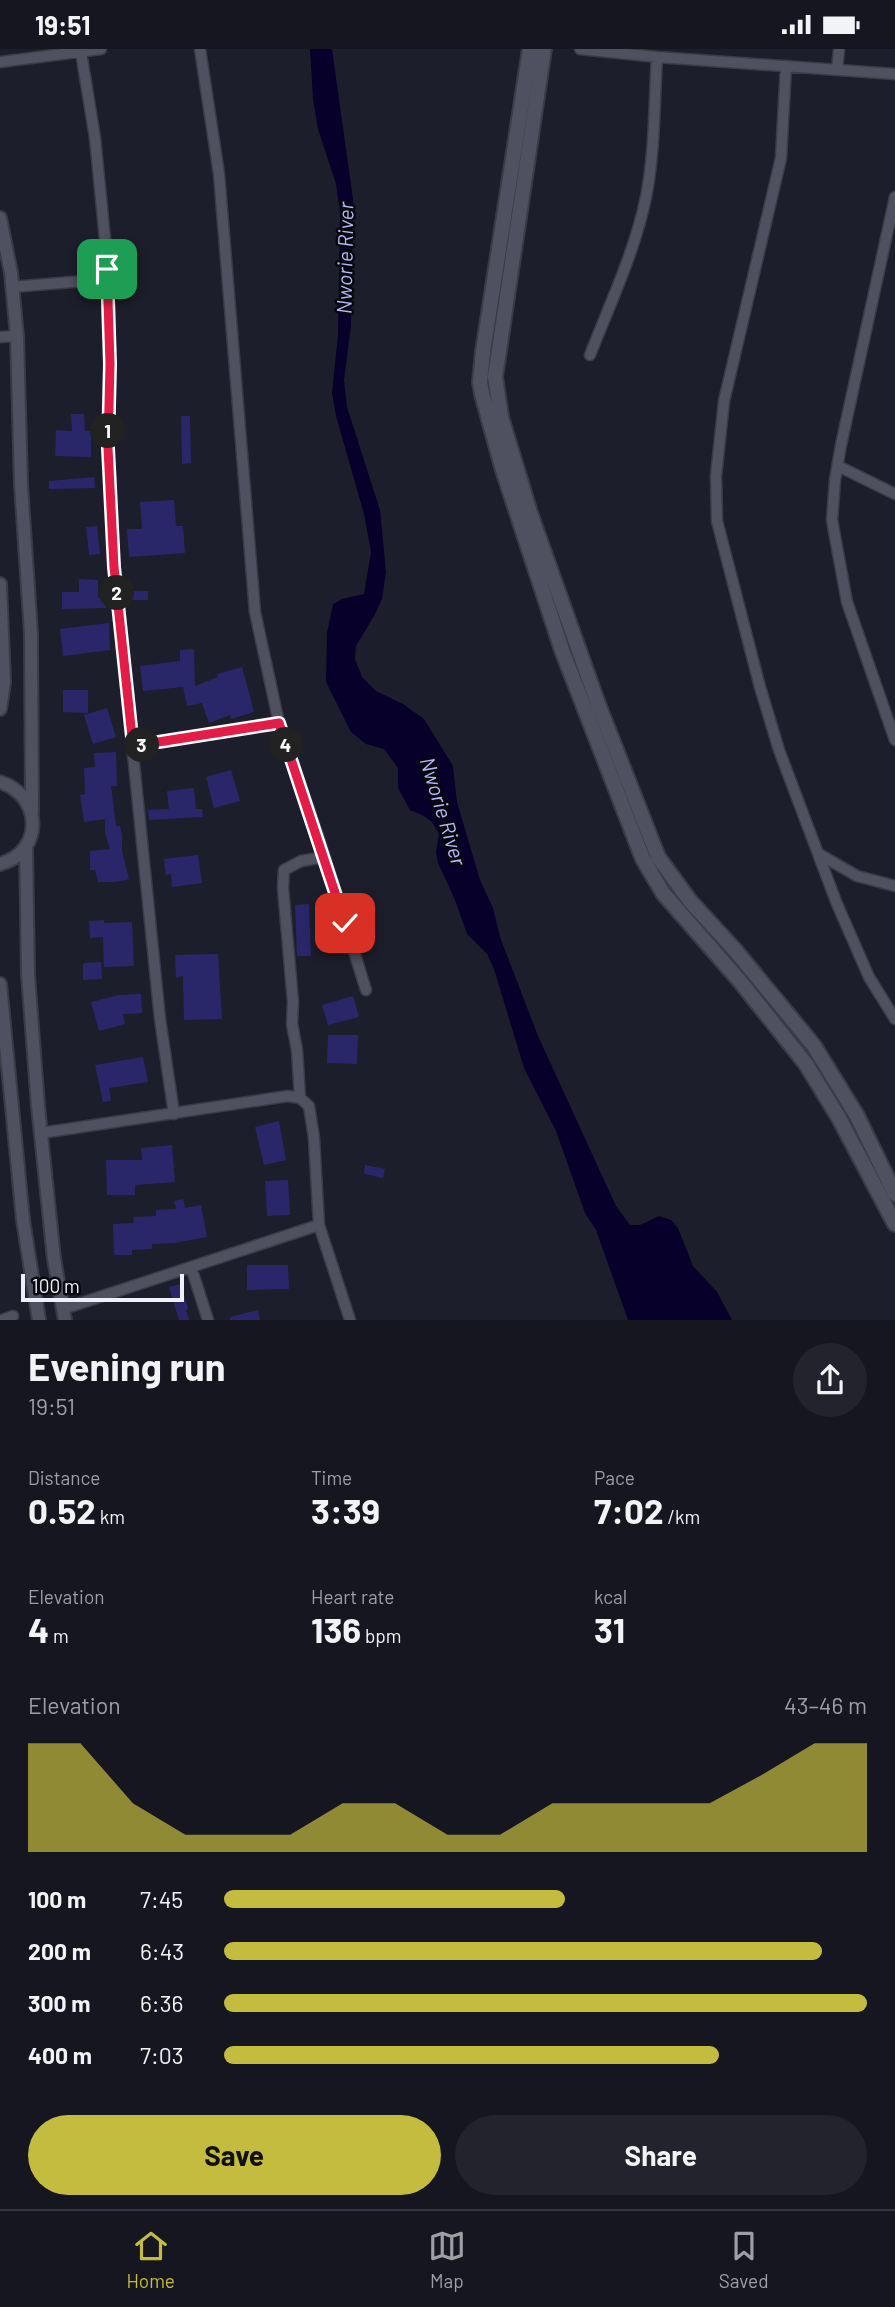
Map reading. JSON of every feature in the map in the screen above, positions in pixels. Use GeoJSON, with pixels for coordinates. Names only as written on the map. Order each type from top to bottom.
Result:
{"type":"FeatureCollection","features":[{"type":"Feature","properties":{"kind":"main road"},"geometry":{"type":"LineString","coordinates":[[530,49],[480,382],[503,470],[562,650],[643,859],[663,893],[739,979],[806,1064],[839,1118],[895,1224]]}},
{"type":"Feature","properties":{"kind":"main road"},"geometry":{"type":"LineString","coordinates":[[544,49],[495,377],[501,417],[518,476],[598,705],[657,857],[690,901],[735,950],[814,1046],[857,1116],[895,1193]]}},
{"type":"Feature","properties":{"kind":"street"},"geometry":{"type":"LineString","coordinates":[[0,62],[101,49]]}},
{"type":"Feature","properties":{"kind":"street"},"geometry":{"type":"LineString","coordinates":[[200,49],[219,174],[255,612],[279,723],[325,857],[366,990]]}},
{"type":"Feature","properties":{"kind":"street"},"geometry":{"type":"LineString","coordinates":[[580,49],[657,57],[895,73]]}},
{"type":"Feature","properties":{"kind":"street"},"geometry":{"type":"LineString","coordinates":[[837,70],[839,49]]}},
{"type":"Feature","properties":{"kind":"street"},"geometry":{"type":"LineString","coordinates":[[80,52],[95,138],[108,279],[108,448],[114,567],[160,1019],[174,1114]]}},
{"type":"Feature","properties":{"kind":"street"},"geometry":{"type":"LineString","coordinates":[[590,355],[635,237],[645,199],[650,167],[657,57]]}},
{"type":"Feature","properties":{"kind":"street"},"geometry":{"type":"LineString","coordinates":[[786,66],[781,159],[724,401],[715,497],[716,521],[779,750],[837,904],[869,977],[895,1019]]}},
{"type":"Feature","properties":{"kind":"street"},"geometry":{"type":"LineString","coordinates":[[895,197],[838,466],[832,520],[847,602],[895,740]]}},
{"type":"Feature","properties":{"kind":"street"},"geometry":{"type":"LineString","coordinates":[[0,218],[12,287],[16,336],[21,485],[31,633],[32,812],[32,836],[26,846],[18,855],[0,864]]}},
{"type":"Feature","properties":{"kind":"street"},"geometry":{"type":"LineString","coordinates":[[12,287],[108,279]]}},
{"type":"Feature","properties":{"kind":"street"},"geometry":{"type":"LineString","coordinates":[[0,337],[16,336]]}},
{"type":"Feature","properties":{"kind":"street"},"geometry":{"type":"LineString","coordinates":[[838,466],[895,493]]}},
{"type":"Feature","properties":{"kind":"street"},"geometry":{"type":"LineString","coordinates":[[0,585],[4,682],[0,709]]}},
{"type":"Feature","properties":{"kind":"street"},"geometry":{"type":"LineString","coordinates":[[133,746],[279,723]]}},
{"type":"Feature","properties":{"kind":"street"},"geometry":{"type":"LineString","coordinates":[[0,782],[19,792],[32,812]]}},
{"type":"Feature","properties":{"kind":"street"},"geometry":{"type":"LineString","coordinates":[[26,846],[28,975],[54,1259],[64,1315],[191,1267],[319,1225]]}},
{"type":"Feature","properties":{"kind":"street"},"geometry":{"type":"LineString","coordinates":[[819,853],[857,876],[895,886]]}},
{"type":"Feature","properties":{"kind":"street"},"geometry":{"type":"LineString","coordinates":[[300,1098],[297,1050],[292,1024],[293,1002],[283,888],[284,870],[301,862],[325,857]]}},
{"type":"Feature","properties":{"kind":"street"},"geometry":{"type":"LineString","coordinates":[[0,984],[23,1220],[39,1320]]}},
{"type":"Feature","properties":{"kind":"street"},"geometry":{"type":"LineString","coordinates":[[41,1133],[288,1096],[300,1098],[309,1106],[314,1138],[319,1225],[350,1320]]}},
{"type":"Feature","properties":{"kind":"street"},"geometry":{"type":"LineString","coordinates":[[191,1267],[208,1320]]}},
{"type":"Feature","properties":{"kind":"street"},"geometry":{"type":"LineString","coordinates":[[2,1320],[13,1316]]}},
{"type":"Feature","properties":{"kind":"water","name":"Nworie River"},"geometry":{"type":"Polygon","coordinates":[[[310,49],[332,49],[353,199],[351,326],[344,380],[347,407],[380,510],[386,572],[382,599],[356,646],[355,659],[362,677],[376,691],[403,704],[424,719],[453,766],[457,802],[480,880],[493,908],[500,937],[538,1036],[616,1206],[630,1225],[640,1225],[659,1216],[671,1220],[678,1228],[693,1266],[717,1292],[732,1320],[628,1320],[596,1230],[585,1213],[556,1131],[524,1068],[494,969],[487,954],[467,934],[438,863],[436,852],[439,834],[432,822],[410,810],[398,788],[398,768],[384,749],[366,744],[351,732],[326,682],[327,633],[333,604],[364,594],[371,552],[364,514],[332,393],[338,335],[340,213],[336,184],[318,129],[310,49]]]}},
{"type":"Feature","properties":{"kind":"building"},"geometry":{"type":"Polygon","coordinates":[[[71,414],[84,414],[85,431],[91,431],[91,457],[55,456],[56,430],[72,431],[71,414]]]}},
{"type":"Feature","properties":{"kind":"building"},"geometry":{"type":"Polygon","coordinates":[[[181,416],[190,416],[191,463],[182,464],[181,416]]]}},
{"type":"Feature","properties":{"kind":"building"},"geometry":{"type":"Polygon","coordinates":[[[94,477],[95,488],[49,489],[49,481],[94,477]]]}},
{"type":"Feature","properties":{"kind":"building"},"geometry":{"type":"Polygon","coordinates":[[[174,500],[176,526],[183,526],[185,553],[129,557],[127,529],[142,529],[140,502],[174,500]]]}},
{"type":"Feature","properties":{"kind":"building"},"geometry":{"type":"Polygon","coordinates":[[[97,526],[100,554],[89,555],[86,527],[97,526]]]}},
{"type":"Feature","properties":{"kind":"building"},"geometry":{"type":"Polygon","coordinates":[[[79,579],[98,580],[98,598],[106,598],[106,608],[62,609],[62,592],[79,592],[79,579]]]}},
{"type":"Feature","properties":{"kind":"building"},"geometry":{"type":"Polygon","coordinates":[[[131,591],[148,591],[148,600],[131,600],[131,591]]]}},
{"type":"Feature","properties":{"kind":"building"},"geometry":{"type":"Polygon","coordinates":[[[109,623],[110,650],[63,656],[60,629],[109,623]]]}},
{"type":"Feature","properties":{"kind":"building"},"geometry":{"type":"Polygon","coordinates":[[[194,649],[195,686],[218,677],[217,674],[242,667],[254,712],[231,719],[230,715],[209,723],[202,703],[187,706],[183,687],[143,691],[140,666],[180,661],[180,650],[194,649]]]}},
{"type":"Feature","properties":{"kind":"building"},"geometry":{"type":"Polygon","coordinates":[[[63,690],[88,690],[88,713],[63,712],[63,690]]]}},
{"type":"Feature","properties":{"kind":"building"},"geometry":{"type":"Polygon","coordinates":[[[107,708],[116,737],[93,744],[84,715],[107,708]]]}},
{"type":"Feature","properties":{"kind":"building"},"geometry":{"type":"Polygon","coordinates":[[[116,752],[117,786],[111,786],[116,826],[120,826],[122,851],[129,879],[98,882],[95,870],[90,870],[90,851],[110,849],[105,833],[105,819],[84,822],[80,795],[85,794],[84,768],[95,767],[94,753],[116,752]]]}},
{"type":"Feature","properties":{"kind":"building"},"geometry":{"type":"Polygon","coordinates":[[[231,770],[240,801],[214,808],[206,777],[231,770]]]}},
{"type":"Feature","properties":{"kind":"building"},"geometry":{"type":"Polygon","coordinates":[[[194,788],[196,809],[202,809],[203,817],[149,820],[148,810],[169,809],[167,791],[194,788]]]}},
{"type":"Feature","properties":{"kind":"building"},"geometry":{"type":"Polygon","coordinates":[[[198,855],[202,883],[172,887],[171,874],[166,875],[164,859],[198,855]]]}},
{"type":"Feature","properties":{"kind":"building"},"geometry":{"type":"Polygon","coordinates":[[[309,904],[311,956],[297,956],[295,905],[309,904]]]}},
{"type":"Feature","properties":{"kind":"building"},"geometry":{"type":"Polygon","coordinates":[[[104,920],[104,923],[132,922],[134,966],[104,967],[103,937],[90,938],[89,921],[104,920]]]}},
{"type":"Feature","properties":{"kind":"building"},"geometry":{"type":"Polygon","coordinates":[[[218,954],[222,1019],[184,1020],[183,976],[176,978],[175,955],[218,954]]]}},
{"type":"Feature","properties":{"kind":"building"},"geometry":{"type":"Polygon","coordinates":[[[101,962],[102,979],[83,980],[83,963],[101,962]]]}},
{"type":"Feature","properties":{"kind":"building"},"geometry":{"type":"Polygon","coordinates":[[[141,994],[142,1013],[123,1014],[125,1024],[99,1031],[91,1002],[119,995],[141,994]]]}},
{"type":"Feature","properties":{"kind":"building"},"geometry":{"type":"Polygon","coordinates":[[[353,996],[359,1017],[328,1025],[322,1005],[353,996]]]}},
{"type":"Feature","properties":{"kind":"building"},"geometry":{"type":"Polygon","coordinates":[[[328,1035],[358,1035],[357,1064],[327,1063],[328,1035]]]}},
{"type":"Feature","properties":{"kind":"building"},"geometry":{"type":"Polygon","coordinates":[[[143,1057],[148,1082],[109,1088],[111,1101],[103,1102],[95,1065],[143,1057]]]}},
{"type":"Feature","properties":{"kind":"building"},"geometry":{"type":"Polygon","coordinates":[[[279,1121],[286,1160],[264,1165],[255,1127],[279,1121]]]}},
{"type":"Feature","properties":{"kind":"building"},"geometry":{"type":"Polygon","coordinates":[[[172,1145],[175,1182],[135,1185],[135,1195],[107,1195],[106,1160],[142,1160],[141,1148],[172,1145]]]}},
{"type":"Feature","properties":{"kind":"building"},"geometry":{"type":"Polygon","coordinates":[[[365,1165],[385,1169],[383,1178],[364,1174],[365,1165]]]}},
{"type":"Feature","properties":{"kind":"building"},"geometry":{"type":"Polygon","coordinates":[[[288,1180],[290,1215],[267,1216],[265,1181],[288,1180]]]}},
{"type":"Feature","properties":{"kind":"building"},"geometry":{"type":"Polygon","coordinates":[[[183,1199],[185,1208],[201,1205],[207,1237],[152,1244],[152,1249],[132,1250],[132,1255],[114,1255],[113,1224],[134,1223],[133,1217],[156,1216],[156,1210],[176,1209],[174,1201],[183,1199]]]}},
{"type":"Feature","properties":{"kind":"building"},"geometry":{"type":"Polygon","coordinates":[[[247,1265],[288,1265],[289,1289],[247,1290],[247,1265]]]}},
{"type":"Feature","properties":{"kind":"building"},"geometry":{"type":"Polygon","coordinates":[[[181,1284],[189,1320],[179,1320],[169,1287],[181,1284]]]}},
{"type":"Feature","properties":{"kind":"building"},"geometry":{"type":"Polygon","coordinates":[[[258,1310],[260,1320],[230,1320],[230,1317],[258,1310]]]}},
{"type":"Feature","properties":{"kind":"route"},"geometry":{"type":"LineString","coordinates":[[107,269],[110,364],[108,448],[114,567],[133,746],[279,723],[345,923]]}}]}
